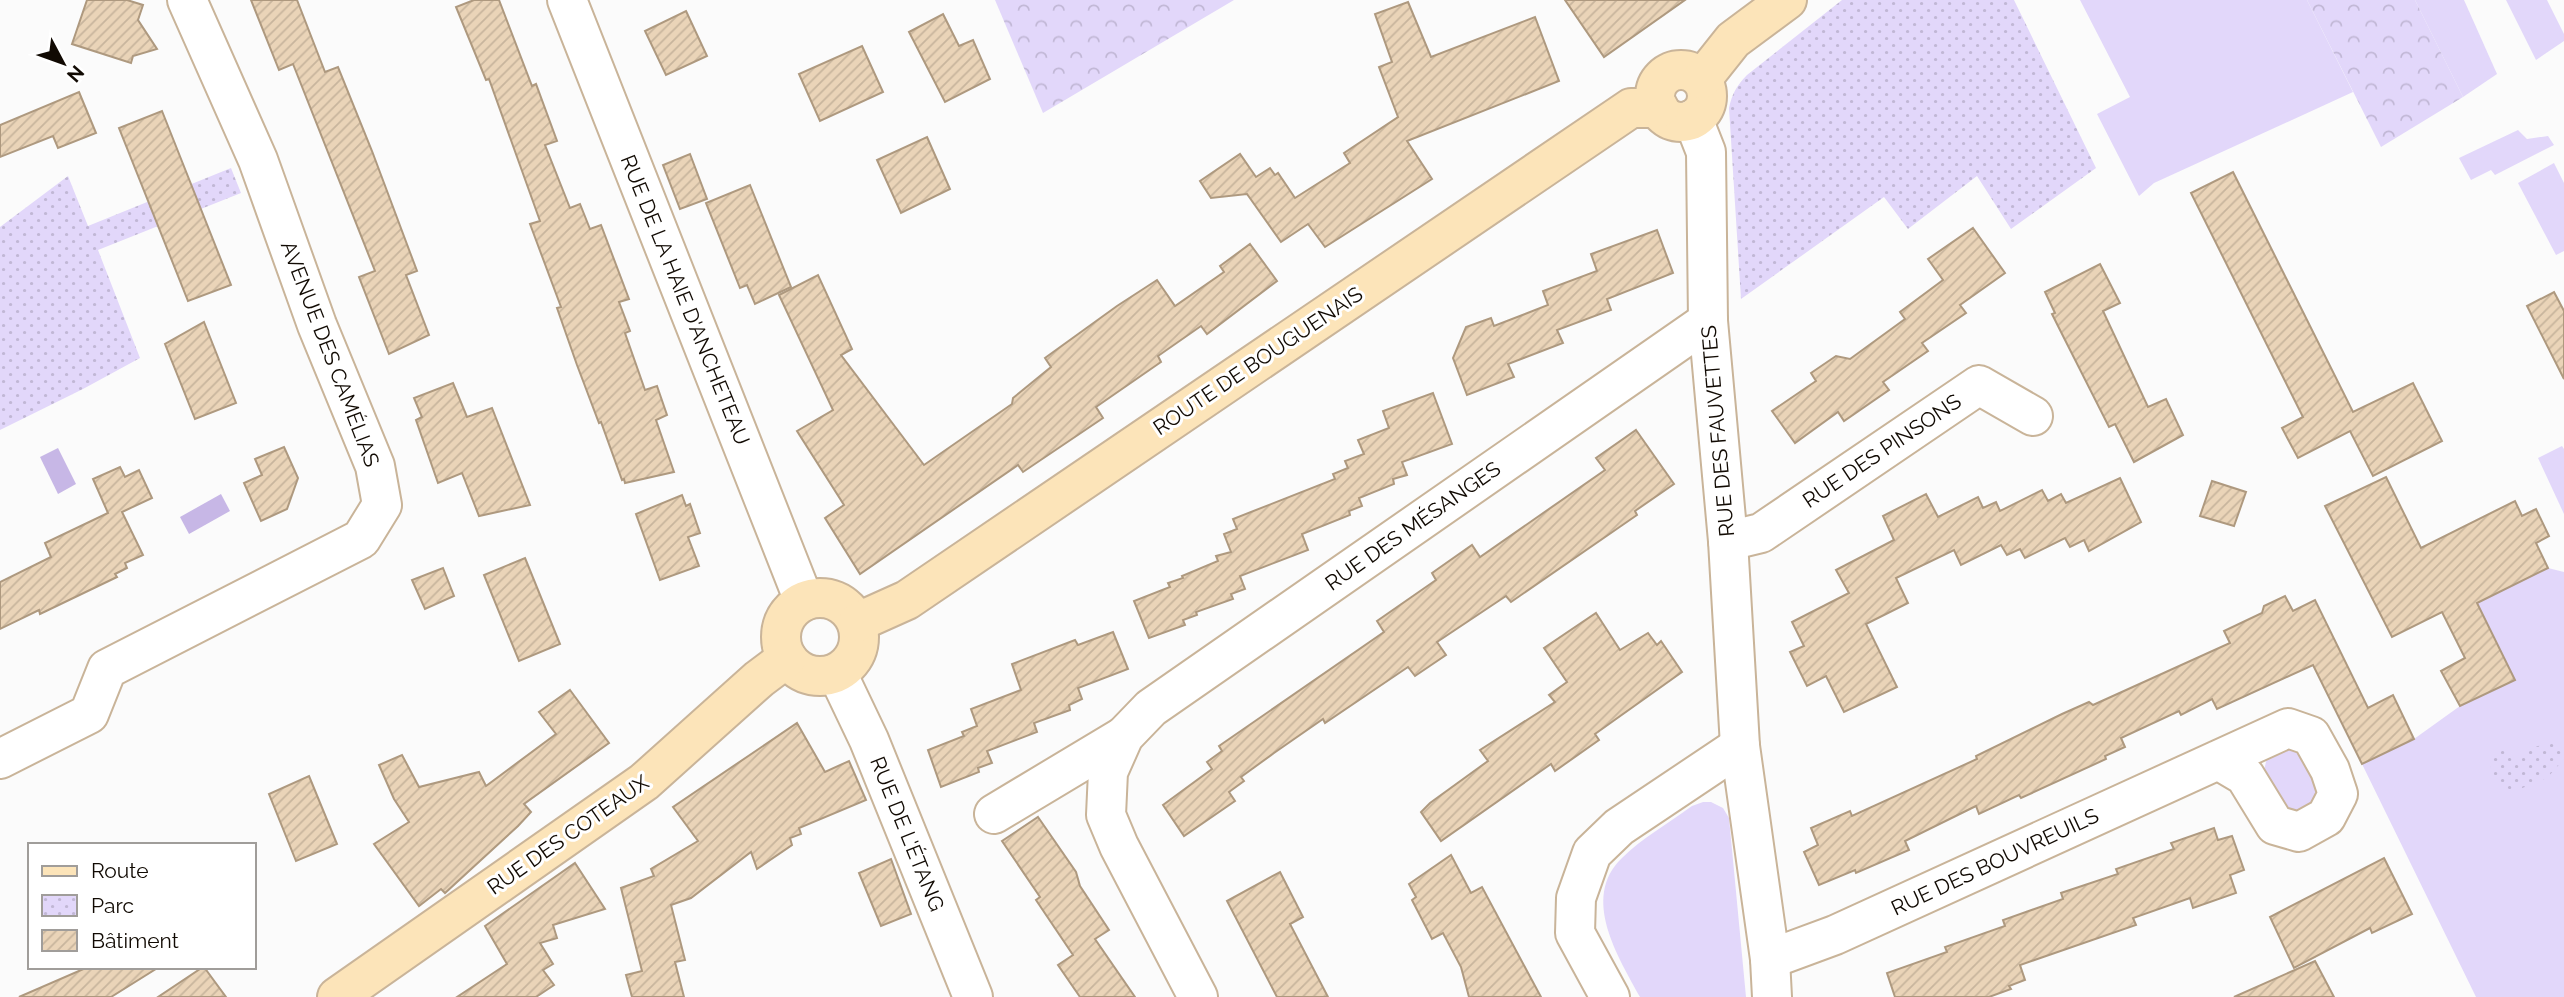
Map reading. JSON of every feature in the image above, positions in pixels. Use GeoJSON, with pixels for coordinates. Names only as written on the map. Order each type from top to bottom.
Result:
{"type":"FeatureCollection","features":[{"type":"Feature","properties":{"kind":"street","name":"AVENUE DES CAMÉLIAS"},"geometry":{"type":"LineString","coordinates":[[0,759],[89,714],[107,669],[361,540],[382,505],[375,466],[317,326],[258,160],[187,0]]}},
{"type":"Feature","properties":{"kind":"street","name":"RUE DE LA HAIE D'ANCHETEAU"},"geometry":{"type":"LineString","coordinates":[[567,0],[804,601]]}},
{"type":"Feature","properties":{"kind":"street"},"geometry":{"type":"LineString","coordinates":[[1676,113],[1656,91],[1663,76],[1679,70],[1695,74],[1702,79],[1733,40],[1787,0]]}},
{"type":"Feature","properties":{"kind":"street","name":"ROUTE DE BOUGUENAIS"},"geometry":{"type":"LineString","coordinates":[[858,622],[907,600],[1631,108],[1676,113]]}},
{"type":"Feature","properties":{"kind":"street","name":"RUE DES FAUVETTES"},"geometry":{"type":"LineString","coordinates":[[1676,113],[1706,152],[1708,321],[1728,541],[1740,746],[1770,959],[1772,997]]}},
{"type":"Feature","properties":{"kind":"street","name":"RUE DES MÉSANGES"},"geometry":{"type":"LineString","coordinates":[[994,814],[1124,736],[1152,708],[1708,321]]}},
{"type":"Feature","properties":{"kind":"street","name":"RUE DES PINSONS"},"geometry":{"type":"LineString","coordinates":[[1728,541],[1761,533],[1979,385],[2033,416]]}},
{"type":"Feature","properties":{"kind":"street"},"geometry":{"type":"LineString","coordinates":[[817,597],[831,598],[843,605],[858,622],[856,652],[837,673],[821,676],[807,674],[795,668],[787,658],[780,636],[783,622],[790,611],[804,601],[817,597]]}},
{"type":"Feature","properties":{"kind":"street","name":"RUE DES COTEAUX"},"geometry":{"type":"LineString","coordinates":[[337,997],[644,782],[759,679],[787,658]]}},
{"type":"Feature","properties":{"kind":"street","name":"RUE DE L'ÉTANG"},"geometry":{"type":"LineString","coordinates":[[837,673],[869,740],[973,997]]}},
{"type":"Feature","properties":{"kind":"street","name":"RUE DES MÉSANGES"},"geometry":{"type":"LineString","coordinates":[[1124,736],[1108,772],[1106,815],[1119,846],[1198,997]]}},
{"type":"Feature","properties":{"kind":"street"},"geometry":{"type":"LineString","coordinates":[[1609,997],[1575,933],[1576,898],[1592,853],[1619,827],[1740,746]]}},
{"type":"Feature","properties":{"kind":"street","name":"RUE DES BOUVREUILS"},"geometry":{"type":"LineString","coordinates":[[1770,959],[1835,935],[2218,760]]}},
{"type":"Feature","properties":{"kind":"green space"},"geometry":{"type":"Polygon","coordinates":[[[995,0],[1234,0],[1043,113],[995,0]]]}},
{"type":"Feature","properties":{"kind":"green space"},"geometry":{"type":"Polygon","coordinates":[[[1842,0],[2014,0],[2096,168],[2011,229],[1977,176],[1908,229],[1884,197],[1741,299],[1729,108],[1732,98],[1747,75],[1842,0]]]}},
{"type":"Feature","properties":{"kind":"green space"},"geometry":{"type":"Polygon","coordinates":[[[2080,0],[2307,0],[2353,92],[2154,183],[2139,196],[2097,114],[2130,97],[2080,0]]]}},
{"type":"Feature","properties":{"kind":"green space"},"geometry":{"type":"Polygon","coordinates":[[[2307,0],[2415,0],[2463,97],[2381,147],[2307,0]]]}},
{"type":"Feature","properties":{"kind":"green space"},"geometry":{"type":"Polygon","coordinates":[[[2415,0],[2464,0],[2497,74],[2463,97],[2415,0]]]}},
{"type":"Feature","properties":{"kind":"green space"},"geometry":{"type":"Polygon","coordinates":[[[2506,0],[2547,0],[2564,34],[2564,41],[2536,60],[2506,0]]]}},
{"type":"Feature","properties":{"kind":"green space"},"geometry":{"type":"Polygon","coordinates":[[[2518,130],[2527,139],[2548,136],[2554,145],[2495,175],[2491,170],[2471,180],[2459,158],[2518,130]]]}},
{"type":"Feature","properties":{"kind":"green space"},"geometry":{"type":"Polygon","coordinates":[[[2554,163],[2564,183],[2564,251],[2556,255],[2518,183],[2554,163]]]}},
{"type":"Feature","properties":{"kind":"green space"},"geometry":{"type":"Polygon","coordinates":[[[231,168],[241,193],[98,250],[140,358],[0,430],[0,227],[68,176],[88,226],[231,168]]]}},
{"type":"Feature","properties":{"kind":"green space"},"geometry":{"type":"Polygon","coordinates":[[[2562,446],[2564,449],[2564,514],[2538,458],[2562,446]]]}},
{"type":"Feature","properties":{"kind":"green space"},"geometry":{"type":"Polygon","coordinates":[[[2548,568],[2564,572],[2564,997],[2476,997],[2362,764],[2414,739],[2460,706],[2515,680],[2477,603],[2548,568]]]}},
{"type":"Feature","properties":{"kind":"green space"},"geometry":{"type":"Polygon","coordinates":[[[2562,740],[2564,759],[2547,778],[2515,791],[2497,785],[2490,770],[2493,754],[2502,748],[2516,756],[2530,748],[2562,740]]]}},
{"type":"Feature","properties":{"kind":"green space"},"geometry":{"type":"Polygon","coordinates":[[[2282,747],[2301,753],[2315,776],[2316,799],[2301,812],[2287,813],[2263,774],[2267,758],[2282,747]]]}},
{"type":"Feature","properties":{"kind":"green space"},"geometry":{"type":"Polygon","coordinates":[[[1711,802],[1723,808],[1729,818],[1746,997],[1640,997],[1607,928],[1604,891],[1610,874],[1622,858],[1647,837],[1692,806],[1711,802]]]}},
{"type":"Feature","properties":{"kind":"shaded area"},"geometry":{"type":"Polygon","coordinates":[[[58,448],[76,484],[58,494],[40,457],[58,448]]]}},
{"type":"Feature","properties":{"kind":"shaded area"},"geometry":{"type":"Polygon","coordinates":[[[221,494],[230,511],[189,534],[180,517],[221,494]]]}},
{"type":"Feature","properties":{"kind":"building"},"geometry":{"type":"Polygon","coordinates":[[[87,0],[127,0],[143,5],[138,20],[157,49],[133,56],[131,63],[72,44],[87,0]]]}},
{"type":"Feature","properties":{"kind":"building"},"geometry":{"type":"Polygon","coordinates":[[[251,0],[297,0],[325,72],[338,67],[372,151],[417,271],[406,275],[429,335],[389,354],[359,277],[375,271],[293,64],[279,70],[251,0]]]}},
{"type":"Feature","properties":{"kind":"building"},"geometry":{"type":"Polygon","coordinates":[[[474,0],[499,0],[532,86],[536,84],[557,141],[545,145],[570,208],[580,204],[590,229],[601,225],[629,299],[619,302],[630,331],[625,333],[645,390],[657,386],[667,415],[656,420],[674,472],[625,483],[624,479],[622,480],[577,365],[557,308],[561,307],[530,224],[540,221],[489,79],[486,80],[456,7],[474,0]]]}},
{"type":"Feature","properties":{"kind":"building"},"geometry":{"type":"Polygon","coordinates":[[[1565,0],[1685,0],[1604,57],[1565,0]]]}},
{"type":"Feature","properties":{"kind":"building"},"geometry":{"type":"Polygon","coordinates":[[[1408,2],[1431,57],[1535,17],[1559,81],[1407,141],[1432,179],[1325,247],[1308,224],[1281,242],[1247,194],[1211,198],[1200,181],[1240,154],[1256,177],[1270,168],[1275,175],[1278,173],[1295,198],[1350,163],[1344,153],[1398,117],[1379,67],[1392,62],[1375,14],[1408,2]]]}},
{"type":"Feature","properties":{"kind":"building"},"geometry":{"type":"Polygon","coordinates":[[[686,11],[707,56],[666,75],[645,31],[686,11]]]}},
{"type":"Feature","properties":{"kind":"building"},"geometry":{"type":"Polygon","coordinates":[[[943,14],[959,46],[973,40],[990,79],[945,102],[909,32],[943,14]]]}},
{"type":"Feature","properties":{"kind":"building"},"geometry":{"type":"Polygon","coordinates":[[[862,46],[883,92],[820,121],[799,74],[862,46]]]}},
{"type":"Feature","properties":{"kind":"building"},"geometry":{"type":"Polygon","coordinates":[[[79,92],[96,133],[58,148],[53,136],[0,157],[0,125],[79,92]]]}},
{"type":"Feature","properties":{"kind":"building"},"geometry":{"type":"Polygon","coordinates":[[[162,111],[231,285],[188,301],[119,128],[162,111]]]}},
{"type":"Feature","properties":{"kind":"building"},"geometry":{"type":"Polygon","coordinates":[[[927,137],[950,189],[901,213],[877,160],[927,137]]]}},
{"type":"Feature","properties":{"kind":"building"},"geometry":{"type":"Polygon","coordinates":[[[690,154],[707,199],[680,209],[663,165],[690,154]]]}},
{"type":"Feature","properties":{"kind":"building"},"geometry":{"type":"Polygon","coordinates":[[[2233,172],[2353,412],[2413,383],[2442,441],[2373,476],[2350,431],[2298,458],[2282,428],[2303,417],[2191,193],[2233,172]]]}},
{"type":"Feature","properties":{"kind":"building"},"geometry":{"type":"Polygon","coordinates":[[[750,185],[791,287],[755,304],[747,285],[740,288],[706,203],[750,185]]]}},
{"type":"Feature","properties":{"kind":"building"},"geometry":{"type":"Polygon","coordinates":[[[1973,228],[2005,273],[1960,305],[1966,313],[1922,343],[1928,351],[1883,382],[1889,390],[1844,421],[1838,412],[1795,443],[1772,411],[1816,381],[1811,373],[1836,356],[1850,359],[1905,319],[1900,312],[1943,280],[1928,259],[1973,228]]]}},
{"type":"Feature","properties":{"kind":"building"},"geometry":{"type":"Polygon","coordinates":[[[1657,230],[1673,273],[1607,299],[1611,310],[1557,330],[1563,343],[1508,364],[1514,377],[1467,395],[1453,358],[1466,327],[1491,318],[1494,326],[1548,305],[1543,291],[1597,271],[1591,254],[1657,230]]]}},
{"type":"Feature","properties":{"kind":"building"},"geometry":{"type":"Polygon","coordinates":[[[1250,244],[1277,281],[1207,334],[1201,326],[1158,356],[1161,362],[1096,407],[1103,418],[1023,472],[1018,465],[860,574],[825,518],[844,505],[797,431],[833,410],[779,295],[818,275],[852,349],[841,355],[924,465],[1012,404],[1013,398],[1051,367],[1045,358],[1117,306],[1157,280],[1175,306],[1224,272],[1220,266],[1250,244]]]}},
{"type":"Feature","properties":{"kind":"building"},"geometry":{"type":"Polygon","coordinates":[[[2100,264],[2120,303],[2103,311],[2148,407],[2166,399],[2183,435],[2134,462],[2115,424],[2109,427],[2052,314],[2055,313],[2045,292],[2100,264]]]}},
{"type":"Feature","properties":{"kind":"building"},"geometry":{"type":"Polygon","coordinates":[[[2554,292],[2564,311],[2564,379],[2527,306],[2554,292]]]}},
{"type":"Feature","properties":{"kind":"building"},"geometry":{"type":"Polygon","coordinates":[[[204,322],[236,403],[195,419],[165,344],[204,322]]]}},
{"type":"Feature","properties":{"kind":"building"},"geometry":{"type":"Polygon","coordinates":[[[453,383],[467,417],[492,408],[530,505],[479,516],[462,473],[438,483],[416,420],[422,417],[414,398],[453,383]]]}},
{"type":"Feature","properties":{"kind":"building"},"geometry":{"type":"Polygon","coordinates":[[[1433,393],[1452,444],[1402,462],[1407,475],[1393,479],[1394,484],[1359,498],[1362,506],[1349,511],[1350,515],[1302,534],[1308,550],[1240,576],[1245,589],[1231,594],[1233,599],[1196,612],[1197,615],[1183,620],[1185,625],[1149,638],[1134,601],[1170,587],[1168,583],[1218,561],[1216,556],[1231,552],[1224,534],[1237,529],[1233,519],[1335,479],[1333,474],[1348,468],[1345,461],[1364,454],[1358,440],[1389,428],[1383,411],[1433,393]]]}},
{"type":"Feature","properties":{"kind":"building"},"geometry":{"type":"Polygon","coordinates":[[[1636,430],[1674,484],[1635,511],[1637,515],[1511,602],[1506,596],[1437,642],[1446,655],[1415,676],[1408,667],[1325,723],[1323,719],[1274,753],[1241,777],[1244,781],[1229,792],[1235,801],[1184,836],[1163,805],[1212,769],[1207,762],[1222,751],[1219,746],[1384,632],[1377,621],[1436,580],[1432,573],[1472,545],[1480,557],[1605,470],[1596,458],[1636,430]]]}},
{"type":"Feature","properties":{"kind":"building"},"geometry":{"type":"Polygon","coordinates":[[[284,447],[298,478],[287,509],[261,521],[244,483],[262,475],[255,459],[284,447]]]}},
{"type":"Feature","properties":{"kind":"building"},"geometry":{"type":"Polygon","coordinates":[[[120,467],[125,477],[139,470],[152,498],[122,512],[143,555],[125,563],[127,568],[115,574],[117,577],[40,614],[39,610],[0,629],[0,582],[51,557],[45,543],[108,513],[93,479],[120,467]]]}},
{"type":"Feature","properties":{"kind":"building"},"geometry":{"type":"Polygon","coordinates":[[[2386,477],[2421,548],[2515,501],[2522,516],[2536,509],[2549,536],[2536,543],[2548,568],[2477,603],[2515,680],[2460,706],[2441,671],[2465,658],[2442,612],[2392,637],[2325,506],[2386,477]]]}},
{"type":"Feature","properties":{"kind":"building"},"geometry":{"type":"Polygon","coordinates":[[[2120,478],[2141,522],[2089,551],[2084,540],[2070,547],[2065,538],[2025,558],[2020,549],[2007,555],[2001,545],[1961,565],[1954,550],[1896,578],[1908,603],[1866,624],[1897,687],[1844,712],[1826,676],[1807,686],[1790,652],[1804,646],[1792,622],[1849,593],[1836,570],[1894,540],[1883,516],[1926,494],[1938,517],[1978,497],[1983,508],[1996,502],[2000,511],[2042,490],[2048,501],[2061,494],[2066,503],[2120,478]]]}},
{"type":"Feature","properties":{"kind":"building"},"geometry":{"type":"Polygon","coordinates":[[[2212,481],[2246,492],[2234,526],[2200,516],[2212,481]]]}},
{"type":"Feature","properties":{"kind":"building"},"geometry":{"type":"Polygon","coordinates":[[[682,495],[686,506],[690,504],[700,533],[688,537],[699,566],[660,580],[636,514],[682,495]]]}},
{"type":"Feature","properties":{"kind":"building"},"geometry":{"type":"Polygon","coordinates":[[[525,558],[560,644],[519,661],[484,575],[525,558]]]}},
{"type":"Feature","properties":{"kind":"building"},"geometry":{"type":"Polygon","coordinates":[[[443,568],[454,596],[425,609],[412,580],[443,568]]]}},
{"type":"Feature","properties":{"kind":"building"},"geometry":{"type":"Polygon","coordinates":[[[2285,596],[2293,611],[2315,600],[2368,708],[2393,695],[2414,739],[2362,764],[2313,665],[2217,709],[2212,699],[2181,715],[2179,711],[2121,738],[2125,747],[2105,756],[2106,759],[1979,814],[1976,806],[1905,841],[1909,850],[1856,873],[1855,870],[1819,885],[1804,852],[1818,845],[1811,828],[1850,811],[1852,816],[1977,759],[1976,756],[2062,714],[2089,702],[2093,705],[2230,643],[2224,631],[2262,613],[2264,606],[2285,596]]]}},
{"type":"Feature","properties":{"kind":"building"},"geometry":{"type":"Polygon","coordinates":[[[1596,613],[1620,650],[1648,633],[1657,645],[1661,641],[1682,672],[1595,734],[1599,740],[1555,771],[1551,764],[1441,841],[1421,812],[1488,761],[1480,750],[1555,702],[1549,695],[1567,682],[1544,648],[1596,613]]]}},
{"type":"Feature","properties":{"kind":"building"},"geometry":{"type":"Polygon","coordinates":[[[1113,632],[1128,669],[1078,688],[1082,699],[1069,705],[1070,710],[1034,723],[1037,732],[987,751],[992,763],[978,768],[979,772],[941,787],[928,750],[964,736],[962,732],[977,726],[971,709],[1021,690],[1012,664],[1075,640],[1078,645],[1113,632]]]}},
{"type":"Feature","properties":{"kind":"building"},"geometry":{"type":"Polygon","coordinates":[[[570,690],[609,743],[524,804],[531,812],[518,826],[445,893],[441,889],[419,906],[374,844],[409,822],[394,799],[379,765],[402,755],[419,787],[479,772],[486,786],[556,734],[539,712],[570,690]]]}},
{"type":"Feature","properties":{"kind":"building"},"geometry":{"type":"Polygon","coordinates":[[[797,723],[825,772],[849,761],[866,800],[799,828],[801,834],[790,838],[792,845],[757,869],[751,852],[691,898],[671,905],[685,960],[675,962],[684,997],[632,997],[626,975],[642,971],[621,888],[654,876],[651,869],[698,841],[673,807],[797,723]]]}},
{"type":"Feature","properties":{"kind":"building"},"geometry":{"type":"Polygon","coordinates":[[[309,776],[337,844],[296,861],[269,794],[309,776]]]}},
{"type":"Feature","properties":{"kind":"building"},"geometry":{"type":"Polygon","coordinates":[[[1038,817],[1076,872],[1080,886],[1109,930],[1095,939],[1135,997],[1080,997],[1058,965],[1073,955],[1036,900],[1040,897],[1002,841],[1038,817]]]}},
{"type":"Feature","properties":{"kind":"building"},"geometry":{"type":"Polygon","coordinates":[[[2214,828],[2218,840],[2232,836],[2244,870],[2230,875],[2236,893],[2193,908],[2190,898],[2133,918],[2136,925],[2020,965],[2025,980],[2009,986],[2011,989],[1989,997],[1895,997],[1887,973],[1947,952],[1945,947],[2005,926],[2003,920],[2063,899],[2061,893],[2118,874],[2116,869],[2174,849],[2171,843],[2214,828]]]}},
{"type":"Feature","properties":{"kind":"building"},"geometry":{"type":"Polygon","coordinates":[[[1451,855],[1471,893],[1482,887],[1541,997],[1469,997],[1461,967],[1443,933],[1432,939],[1412,900],[1416,897],[1409,884],[1451,855]]]}},
{"type":"Feature","properties":{"kind":"building"},"geometry":{"type":"Polygon","coordinates":[[[2384,858],[2412,914],[2372,933],[2370,928],[2294,968],[2270,917],[2384,858]]]}},
{"type":"Feature","properties":{"kind":"building"},"geometry":{"type":"Polygon","coordinates":[[[891,859],[911,914],[881,926],[859,873],[891,859]]]}},
{"type":"Feature","properties":{"kind":"building"},"geometry":{"type":"Polygon","coordinates":[[[575,863],[605,909],[553,925],[557,938],[540,943],[553,964],[543,970],[554,985],[536,997],[457,997],[507,964],[485,926],[575,863]]]}},
{"type":"Feature","properties":{"kind":"building"},"geometry":{"type":"Polygon","coordinates":[[[1280,872],[1303,917],[1290,924],[1328,997],[1277,997],[1227,901],[1280,872]]]}},
{"type":"Feature","properties":{"kind":"building"},"geometry":{"type":"Polygon","coordinates":[[[2315,961],[2334,997],[2234,997],[2315,961]]]}},
{"type":"Feature","properties":{"kind":"building"},"geometry":{"type":"Polygon","coordinates":[[[83,969],[156,969],[111,997],[19,997],[83,969]]]}},
{"type":"Feature","properties":{"kind":"building"},"geometry":{"type":"Polygon","coordinates":[[[200,969],[205,969],[226,997],[158,997],[200,969]]]}}]}
